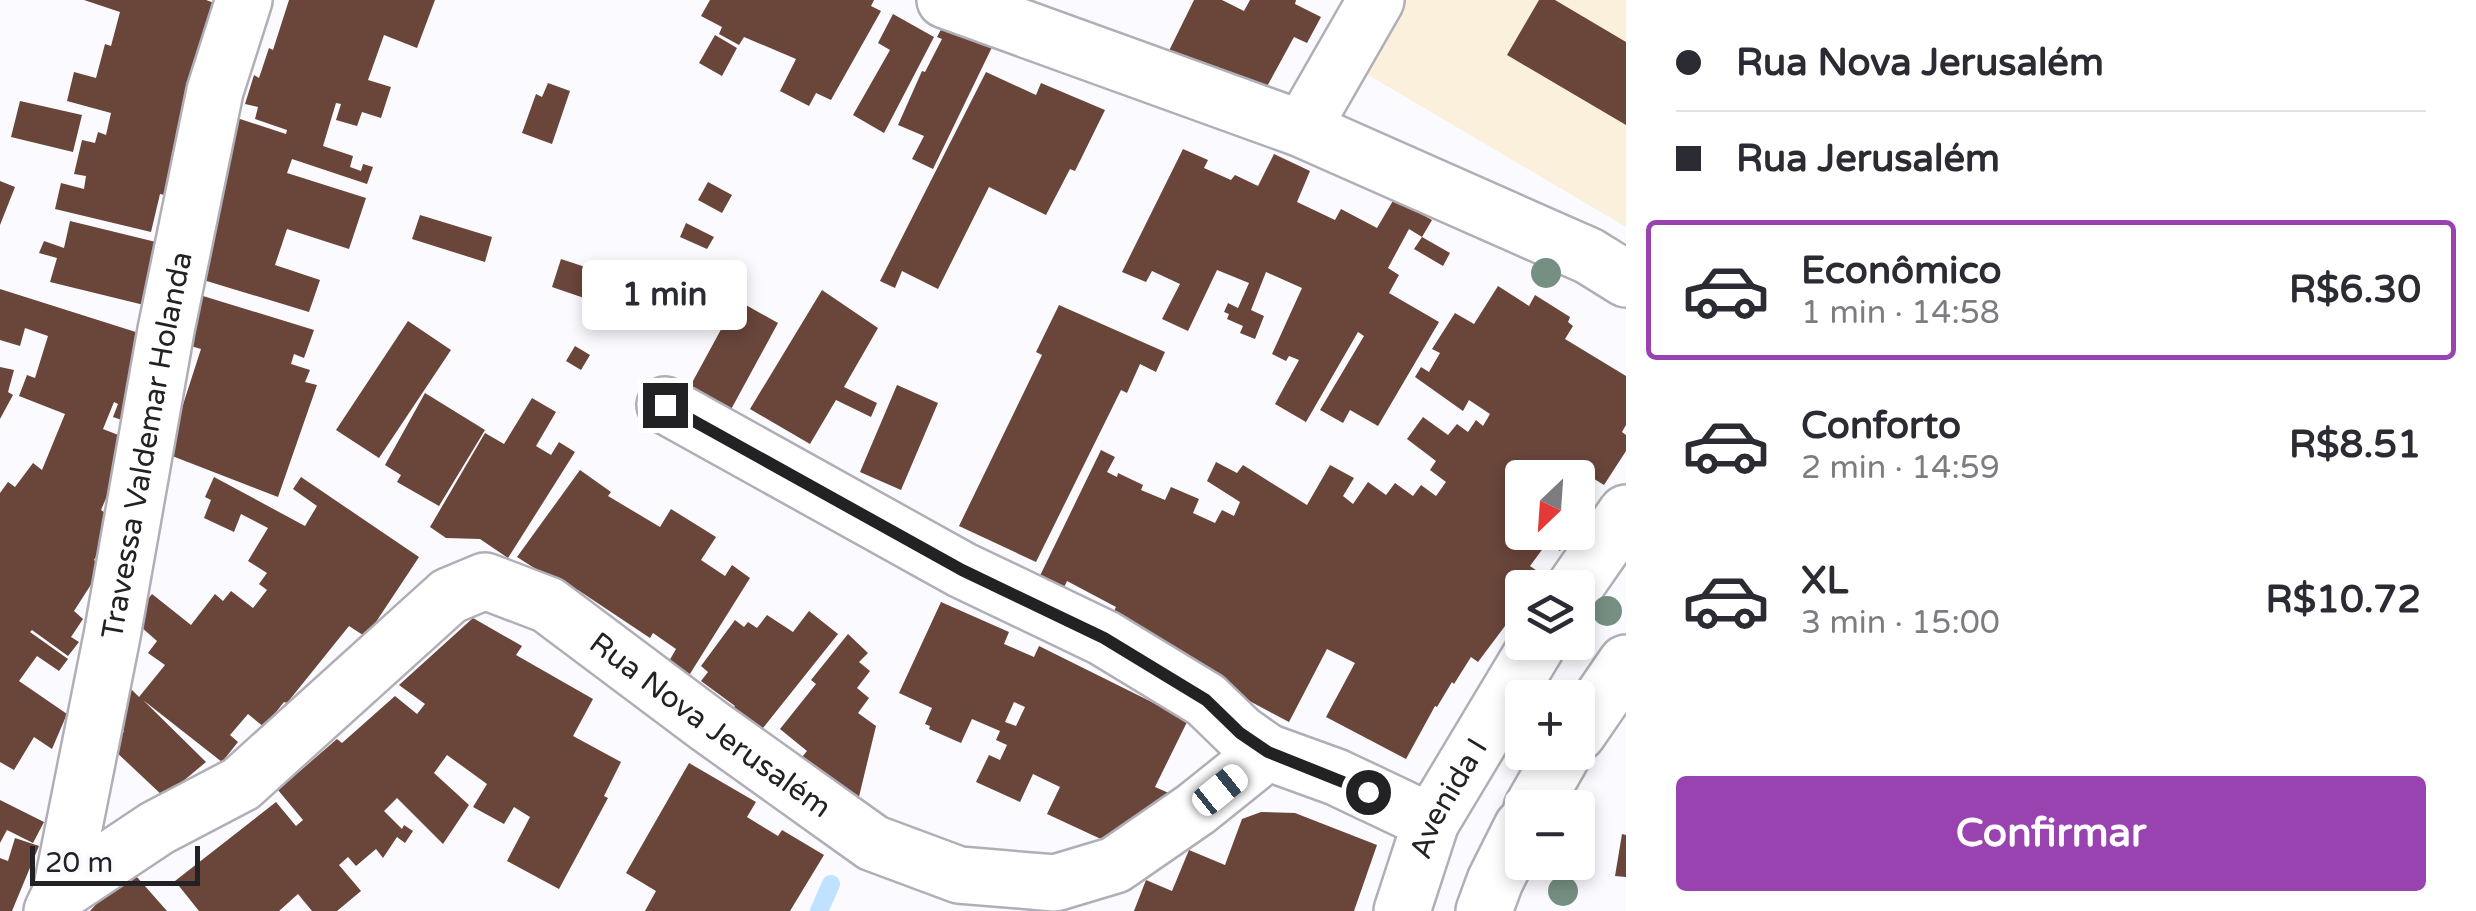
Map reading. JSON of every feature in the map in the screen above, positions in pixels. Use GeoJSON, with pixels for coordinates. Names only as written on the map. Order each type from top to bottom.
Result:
{"type":"FeatureCollection","features":[{"type":"Feature","properties":{"kind":"street","name":"Travessa Valdemar Holanda"},"geometry":{"type":"LineString","coordinates":[[57,902],[112,636],[166,330],[207,128],[244,0]]}},
{"type":"Feature","properties":{"kind":"street"},"geometry":{"type":"LineString","coordinates":[[945,0],[1302,130],[1589,256],[1626,279]]}},
{"type":"Feature","properties":{"kind":"street"},"geometry":{"type":"LineString","coordinates":[[1302,130],[1376,0]]}},
{"type":"Feature","properties":{"kind":"street"},"geometry":{"type":"LineString","coordinates":[[665,405],[962,570],[1104,638],[1206,700],[1240,733],[1268,752],[1336,777],[1430,822]]}},
{"type":"Feature","properties":{"kind":"street"},"geometry":{"type":"LineString","coordinates":[[1586,570],[1626,513]]}},
{"type":"Feature","properties":{"kind":"street","name":"Rua Nova Jerusalém"},"geometry":{"type":"LineString","coordinates":[[57,902],[157,828],[241,784],[449,596],[485,581],[548,605],[708,726],[873,843],[959,875],[1055,883],[1115,865],[1196,809],[1268,752]]}},
{"type":"Feature","properties":{"kind":"street","name":"Avenida I"},"geometry":{"type":"LineString","coordinates":[[1402,911],[1430,822],[1528,660]]}},
{"type":"Feature","properties":{"kind":"street"},"geometry":{"type":"LineString","coordinates":[[1595,708],[1626,664]]}},
{"type":"Feature","properties":{"kind":"street"},"geometry":{"type":"LineString","coordinates":[[1484,911],[1505,861]]}},
{"type":"Feature","properties":{"kind":"shaded area"},"geometry":{"type":"Polygon","coordinates":[[[1402,0],[1626,0],[1626,227],[1358,69],[1402,0]]]}},
{"type":"Feature","properties":{"kind":"building"},"geometry":{"type":"Polygon","coordinates":[[[84,0],[206,0],[217,4],[174,197],[160,194],[151,232],[55,209],[61,183],[84,189],[86,176],[74,174],[82,140],[95,143],[98,132],[106,135],[111,113],[67,101],[74,72],[96,78],[105,44],[111,46],[120,12],[84,0]]]}},
{"type":"Feature","properties":{"kind":"building"},"geometry":{"type":"Polygon","coordinates":[[[289,0],[435,0],[417,48],[384,35],[368,80],[391,87],[381,118],[362,112],[357,126],[336,120],[341,104],[336,103],[323,146],[353,156],[350,167],[361,171],[363,164],[373,167],[367,184],[292,159],[287,173],[366,198],[349,249],[287,229],[275,265],[320,280],[309,312],[200,279],[221,206],[216,205],[234,117],[286,134],[287,130],[255,119],[258,107],[245,104],[254,75],[259,78],[269,48],[273,50],[289,0]]]}},
{"type":"Feature","properties":{"kind":"building"},"geometry":{"type":"Polygon","coordinates":[[[710,0],[874,0],[871,6],[881,11],[831,100],[816,93],[809,106],[780,91],[796,59],[744,37],[739,45],[719,34],[722,27],[701,16],[710,0]]]}},
{"type":"Feature","properties":{"kind":"building"},"geometry":{"type":"Polygon","coordinates":[[[1194,0],[1222,0],[1244,11],[1250,0],[1296,0],[1295,4],[1321,17],[1307,43],[1294,37],[1258,103],[1162,65],[1194,0]]]}},
{"type":"Feature","properties":{"kind":"building"},"geometry":{"type":"Polygon","coordinates":[[[1539,0],[1555,0],[1626,42],[1626,125],[1507,55],[1539,0]]]}},
{"type":"Feature","properties":{"kind":"building"},"geometry":{"type":"Polygon","coordinates":[[[893,14],[934,37],[884,133],[853,115],[890,50],[878,43],[893,14]]]}},
{"type":"Feature","properties":{"kind":"building"},"geometry":{"type":"Polygon","coordinates":[[[947,18],[995,41],[933,169],[912,159],[924,136],[898,125],[922,71],[925,72],[942,39],[937,37],[947,18]]]}},
{"type":"Feature","properties":{"kind":"building"},"geometry":{"type":"Polygon","coordinates":[[[715,35],[737,48],[722,76],[699,63],[715,35]]]}},
{"type":"Feature","properties":{"kind":"building"},"geometry":{"type":"Polygon","coordinates":[[[986,72],[1036,95],[1041,83],[1105,110],[1075,171],[1070,169],[1046,215],[989,187],[938,289],[902,271],[895,288],[880,281],[986,72]]]}},
{"type":"Feature","properties":{"kind":"building"},"geometry":{"type":"Polygon","coordinates":[[[548,83],[570,91],[552,144],[522,133],[536,94],[542,97],[548,83]]]}},
{"type":"Feature","properties":{"kind":"building"},"geometry":{"type":"Polygon","coordinates":[[[20,101],[82,115],[73,152],[11,137],[20,101]]]}},
{"type":"Feature","properties":{"kind":"building"},"geometry":{"type":"Polygon","coordinates":[[[1183,149],[1208,160],[1204,168],[1231,180],[1235,175],[1258,186],[1274,154],[1310,171],[1297,202],[1335,220],[1341,209],[1377,228],[1394,199],[1432,220],[1422,237],[1409,229],[1388,268],[1399,275],[1389,293],[1439,322],[1378,426],[1350,410],[1343,423],[1320,410],[1364,336],[1358,332],[1306,422],[1275,404],[1299,360],[1289,356],[1286,361],[1272,354],[1302,288],[1266,272],[1251,310],[1264,316],[1255,339],[1240,333],[1243,326],[1227,319],[1229,314],[1224,312],[1228,303],[1238,308],[1249,283],[1217,270],[1188,331],[1162,319],[1180,284],[1152,271],[1146,282],[1122,272],[1183,149]]]}},
{"type":"Feature","properties":{"kind":"building"},"geometry":{"type":"Polygon","coordinates":[[[0,181],[15,187],[0,225],[0,181]]]}},
{"type":"Feature","properties":{"kind":"building"},"geometry":{"type":"Polygon","coordinates":[[[708,182],[732,195],[722,213],[698,200],[708,182]]]}},
{"type":"Feature","properties":{"kind":"building"},"geometry":{"type":"Polygon","coordinates":[[[420,215],[492,237],[485,262],[412,239],[420,215]]]}},
{"type":"Feature","properties":{"kind":"building"},"geometry":{"type":"Polygon","coordinates":[[[70,221],[160,243],[144,305],[50,282],[57,258],[39,253],[44,241],[64,248],[70,221]]]}},
{"type":"Feature","properties":{"kind":"building"},"geometry":{"type":"Polygon","coordinates":[[[686,223],[714,237],[707,249],[680,237],[686,223]]]}},
{"type":"Feature","properties":{"kind":"building"},"geometry":{"type":"Polygon","coordinates":[[[1422,237],[1450,253],[1443,266],[1414,249],[1422,237]]]}},
{"type":"Feature","properties":{"kind":"building"},"geometry":{"type":"Polygon","coordinates":[[[561,259],[655,290],[646,313],[625,305],[622,311],[552,287],[561,259]]]}},
{"type":"Feature","properties":{"kind":"building"},"geometry":{"type":"Polygon","coordinates":[[[1498,286],[1529,306],[1535,295],[1570,317],[1568,322],[1573,326],[1565,339],[1626,376],[1626,425],[1622,432],[1626,435],[1626,451],[1604,485],[1595,479],[1595,460],[1505,460],[1505,550],[1542,550],[1530,566],[1536,570],[1505,570],[1505,626],[1478,662],[1471,657],[1452,682],[1406,759],[1326,717],[1355,663],[1327,649],[1289,722],[1208,679],[1103,633],[1116,607],[1067,581],[1058,600],[1034,588],[1101,450],[1115,457],[1107,472],[1143,485],[1141,490],[1165,500],[1171,487],[1199,499],[1193,513],[1215,523],[1222,510],[1234,516],[1240,502],[1207,481],[1216,462],[1237,473],[1243,465],[1307,505],[1330,465],[1354,478],[1343,496],[1353,504],[1368,482],[1386,495],[1395,483],[1413,496],[1421,485],[1436,496],[1446,482],[1430,470],[1436,461],[1407,439],[1423,417],[1448,435],[1457,424],[1468,432],[1476,420],[1483,426],[1490,414],[1469,400],[1463,411],[1415,377],[1421,367],[1429,372],[1440,353],[1432,349],[1455,313],[1474,324],[1498,286]]]}},
{"type":"Feature","properties":{"kind":"building"},"geometry":{"type":"Polygon","coordinates":[[[0,289],[142,334],[125,421],[113,417],[118,404],[114,402],[103,429],[131,440],[101,510],[117,521],[94,560],[107,570],[101,590],[92,583],[74,611],[83,619],[71,637],[79,642],[68,656],[30,632],[68,659],[59,671],[37,656],[19,681],[67,714],[52,749],[34,737],[14,770],[0,762],[0,493],[8,482],[15,487],[33,463],[42,470],[65,414],[19,396],[27,375],[35,378],[48,336],[25,328],[20,346],[0,340],[0,289]]]}},
{"type":"Feature","properties":{"kind":"building"},"geometry":{"type":"Polygon","coordinates":[[[822,290],[878,328],[844,387],[877,403],[871,417],[836,400],[810,444],[750,409],[822,290]]]}},
{"type":"Feature","properties":{"kind":"building"},"geometry":{"type":"Polygon","coordinates":[[[190,292],[314,330],[304,358],[294,354],[291,364],[310,370],[305,382],[317,385],[278,497],[167,454],[201,349],[177,342],[190,292]]]}},
{"type":"Feature","properties":{"kind":"building"},"geometry":{"type":"Polygon","coordinates":[[[737,300],[778,323],[722,426],[681,403],[737,300]]]}},
{"type":"Feature","properties":{"kind":"building"},"geometry":{"type":"Polygon","coordinates":[[[1059,305],[1165,352],[1156,372],[1140,364],[1127,393],[1121,390],[1036,562],[959,526],[1042,355],[1036,352],[1059,305]]]}},
{"type":"Feature","properties":{"kind":"building"},"geometry":{"type":"Polygon","coordinates":[[[408,321],[451,350],[379,458],[336,430],[408,321]]]}},
{"type":"Feature","properties":{"kind":"building"},"geometry":{"type":"Polygon","coordinates":[[[575,346],[590,355],[581,370],[566,361],[575,346]]]}},
{"type":"Feature","properties":{"kind":"building"},"geometry":{"type":"Polygon","coordinates":[[[0,367],[14,370],[8,392],[13,395],[0,419],[0,367]]]}},
{"type":"Feature","properties":{"kind":"building"},"geometry":{"type":"Polygon","coordinates":[[[897,385],[938,403],[901,490],[860,472],[897,385]]]}},
{"type":"Feature","properties":{"kind":"building"},"geometry":{"type":"Polygon","coordinates":[[[425,393],[485,430],[439,506],[397,482],[401,475],[385,465],[425,393]]]}},
{"type":"Feature","properties":{"kind":"building"},"geometry":{"type":"Polygon","coordinates":[[[532,398],[556,412],[536,446],[551,455],[559,442],[575,452],[508,558],[480,539],[446,538],[430,527],[485,433],[504,444],[532,398]]]}},
{"type":"Feature","properties":{"kind":"building"},"geometry":{"type":"Polygon","coordinates":[[[580,470],[611,492],[608,496],[660,527],[671,509],[716,537],[701,560],[725,576],[732,565],[750,578],[688,677],[668,663],[676,649],[653,633],[650,638],[578,590],[575,594],[517,557],[580,470]]]}},
{"type":"Feature","properties":{"kind":"building"},"geometry":{"type":"Polygon","coordinates":[[[214,477],[305,526],[317,506],[293,489],[301,477],[419,557],[366,637],[349,626],[264,727],[248,714],[230,735],[238,742],[222,762],[143,700],[206,762],[164,797],[113,749],[124,731],[108,721],[121,679],[139,697],[165,665],[148,653],[157,641],[132,619],[152,594],[191,625],[215,594],[223,601],[231,591],[253,608],[267,590],[259,584],[267,573],[248,561],[268,528],[241,514],[234,532],[204,518],[211,500],[205,497],[214,477]]]}},
{"type":"Feature","properties":{"kind":"building"},"geometry":{"type":"Polygon","coordinates":[[[941,602],[1009,632],[1004,644],[1034,657],[1039,646],[1188,720],[1155,787],[1171,794],[1103,840],[1047,814],[1060,787],[1033,774],[1020,802],[976,782],[989,755],[1000,760],[1007,745],[996,740],[1000,731],[972,719],[961,743],[929,729],[925,724],[932,708],[899,693],[941,602]],[[1014,702],[1005,722],[1016,726],[1025,707],[1014,702]]]}},
{"type":"Feature","properties":{"kind":"building"},"geometry":{"type":"Polygon","coordinates":[[[809,611],[838,634],[759,733],[731,711],[735,706],[701,681],[708,672],[701,666],[735,620],[744,627],[748,622],[757,628],[767,615],[793,632],[809,611]]]}},
{"type":"Feature","properties":{"kind":"building"},"geometry":{"type":"Polygon","coordinates":[[[473,618],[522,646],[516,655],[593,699],[573,736],[621,762],[604,796],[608,798],[559,889],[507,861],[530,817],[514,807],[504,824],[473,807],[487,784],[447,755],[434,773],[469,805],[443,844],[397,798],[384,811],[402,829],[404,825],[413,831],[405,843],[397,837],[383,858],[376,849],[356,866],[348,857],[339,865],[361,891],[337,911],[312,911],[298,894],[279,911],[199,911],[175,881],[276,802],[296,826],[303,820],[278,790],[337,739],[342,743],[395,696],[417,714],[425,704],[399,685],[473,618]]]}},
{"type":"Feature","properties":{"kind":"building"},"geometry":{"type":"Polygon","coordinates":[[[848,634],[868,653],[859,662],[870,671],[857,688],[869,698],[858,713],[876,726],[857,805],[797,763],[807,751],[780,729],[816,684],[811,680],[848,634]]]}},
{"type":"Feature","properties":{"kind":"building"},"geometry":{"type":"Polygon","coordinates":[[[689,763],[756,802],[747,817],[778,836],[782,830],[824,855],[790,911],[645,911],[656,891],[626,873],[689,763]]]}},
{"type":"Feature","properties":{"kind":"building"},"geometry":{"type":"Polygon","coordinates":[[[0,800],[44,822],[33,843],[7,830],[0,843],[0,800]]]}},
{"type":"Feature","properties":{"kind":"building"},"geometry":{"type":"Polygon","coordinates":[[[1261,812],[1295,813],[1377,845],[1354,911],[1134,911],[1146,880],[1172,891],[1189,850],[1225,865],[1242,819],[1261,812]]]}},
{"type":"Feature","properties":{"kind":"building"},"geometry":{"type":"Polygon","coordinates":[[[1622,834],[1626,835],[1626,877],[1615,876],[1622,834]]]}},
{"type":"Feature","properties":{"kind":"building"},"geometry":{"type":"Polygon","coordinates":[[[15,838],[39,846],[12,911],[0,911],[0,858],[8,861],[15,838]]]}},
{"type":"Feature","properties":{"kind":"building"},"geometry":{"type":"Polygon","coordinates":[[[129,868],[167,911],[90,911],[129,868]]]}},
{"type":"Feature","properties":{"kind":"waterway"},"geometry":{"type":"LineString","coordinates":[[819,911],[831,884]]}},
{"type":"Feature","properties":{"kind":"route"},"geometry":{"type":"LineString","coordinates":[[665,405],[962,570],[1104,638],[1206,700],[1240,733],[1268,752],[1368,792]]}}]}
